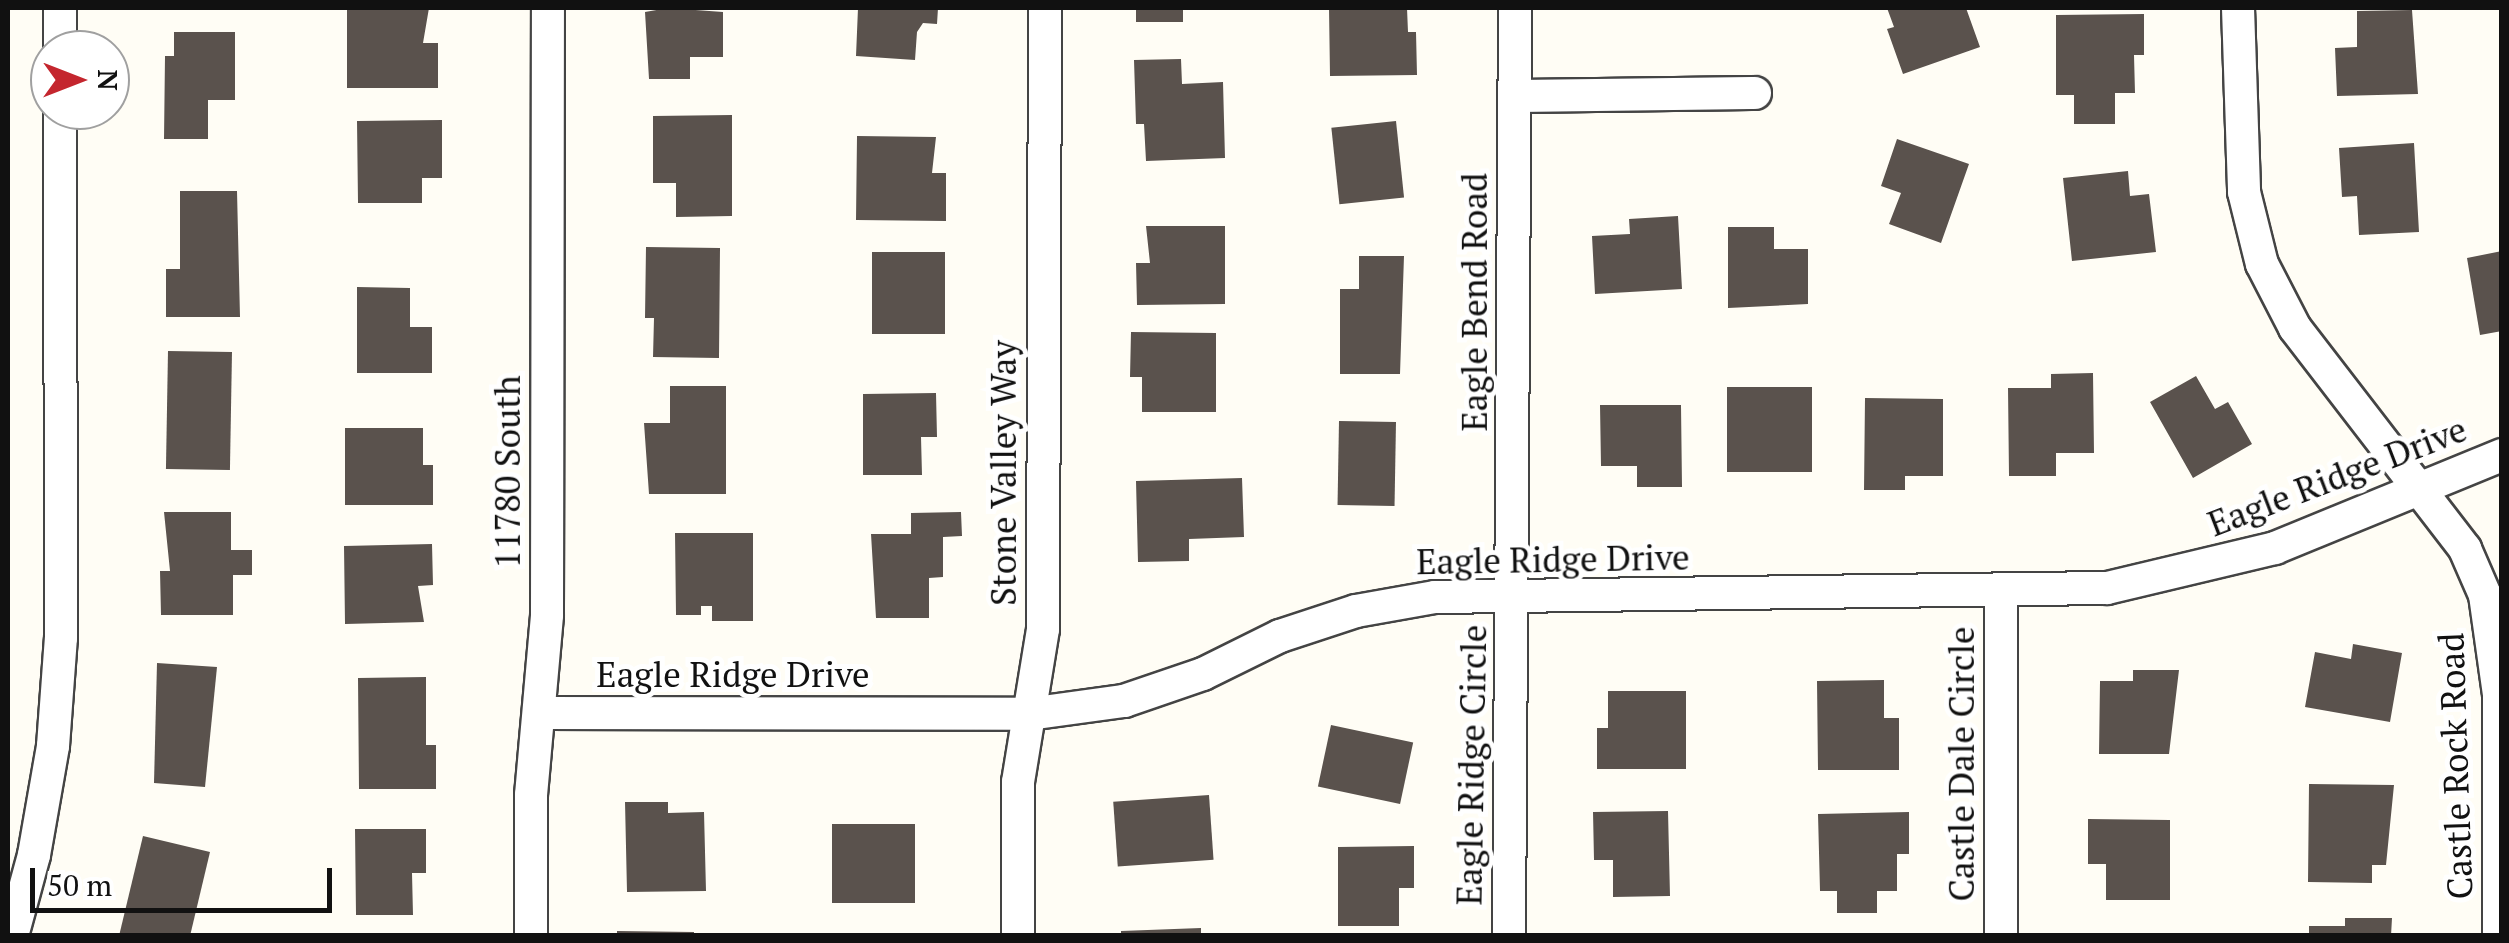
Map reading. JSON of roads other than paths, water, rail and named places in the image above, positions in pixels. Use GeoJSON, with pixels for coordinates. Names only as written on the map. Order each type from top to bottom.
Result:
{"type":"FeatureCollection","features":[{"type":"Feature","properties":{"kind":"street","name":"11780 South"},"geometry":{"type":"LineString","coordinates":[[531,936],[531,795],[542,713],[548,8]]}},
{"type":"Feature","properties":{"kind":"street","name":"Stone Valley Way"},"geometry":{"type":"LineString","coordinates":[[1018,936],[1018,782],[1043,628],[1045,8]]}},
{"type":"Feature","properties":{"kind":"street","name":"Eagle Bend Road"},"geometry":{"type":"LineString","coordinates":[[1514,596],[1515,8]]}},
{"type":"Feature","properties":{"kind":"street","name":"Castle Rock Road"},"geometry":{"type":"LineString","coordinates":[[2238,8],[2244,192],[2262,264],[2295,328],[2464,549],[2497,644],[2500,936]]}},
{"type":"Feature","properties":{"kind":"street"},"geometry":{"type":"LineString","coordinates":[[1515,96],[1755,92]]}},
{"type":"Feature","properties":{"kind":"street"},"geometry":{"type":"LineString","coordinates":[[12,936],[34,855],[53,746],[60,638],[60,130]]}},
{"type":"Feature","properties":{"kind":"street","name":"Eagle Ridge Drive"},"geometry":{"type":"LineString","coordinates":[[542,713],[1029,714],[1124,701],[1356,611],[1435,597],[2001,593],[2107,588],[2195,572],[2275,548],[2502,455]]}},
{"type":"Feature","properties":{"kind":"street","name":"Castle Dale Circle"},"geometry":{"type":"LineString","coordinates":[[2001,593],[2001,936]]}},
{"type":"Feature","properties":{"kind":"street","name":"Eagle Ridge Circle"},"geometry":{"type":"LineString","coordinates":[[1509,936],[1514,596]]}}]}
